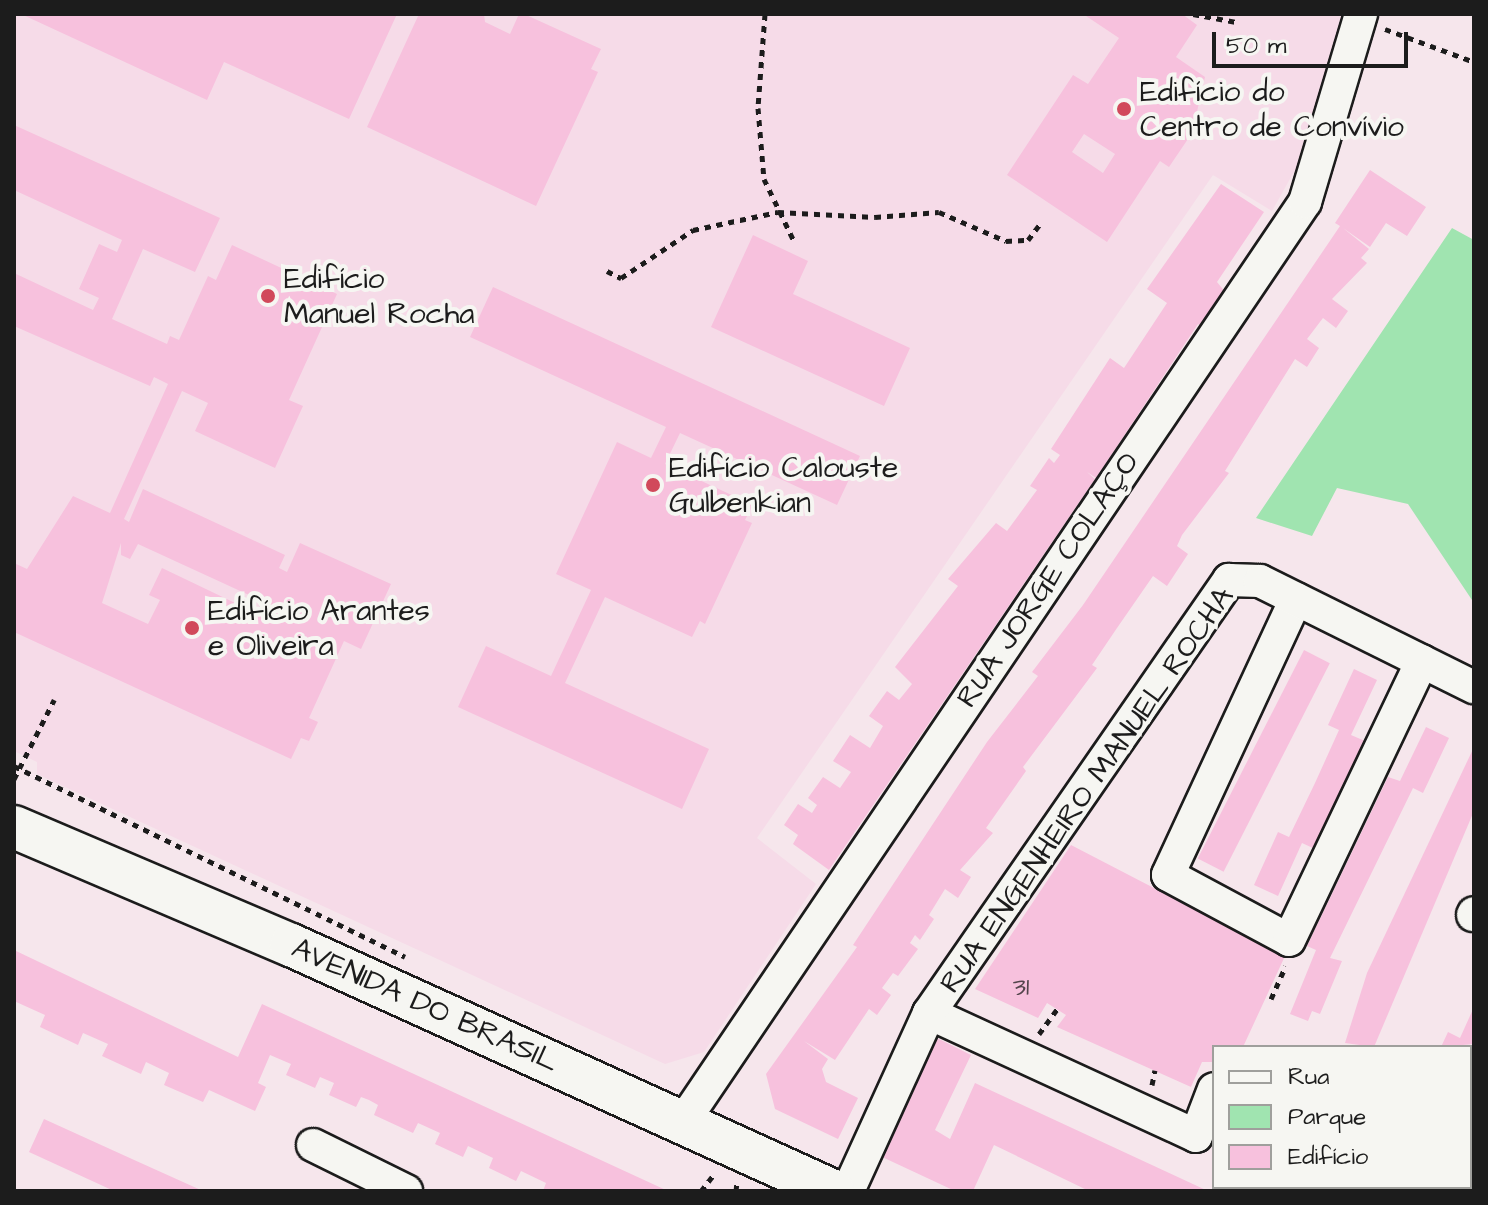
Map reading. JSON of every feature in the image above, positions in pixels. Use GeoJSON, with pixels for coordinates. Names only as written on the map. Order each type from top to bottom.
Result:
{"type":"FeatureCollection","features":[{"type":"Feature","properties":{"kind":"main road","name":"AVENIDA DO BRASIL"},"geometry":{"type":"LineString","coordinates":[[14,827],[279,939],[833,1191]]}},
{"type":"Feature","properties":{"kind":"street","name":"RUA JORGE COLAÇO"},"geometry":{"type":"LineString","coordinates":[[683,1122],[1305,202],[1360,17]]}},
{"type":"Feature","properties":{"kind":"street","name":"RUA ENGENHEIRO MANUEL ROCHA"},"geometry":{"type":"LineString","coordinates":[[848,1191],[929,1013],[1229,580],[1260,581],[1474,687]]}},
{"type":"Feature","properties":{"kind":"street"},"geometry":{"type":"LineString","coordinates":[[1296,599],[1168,875],[1289,940],[1422,661]]}},
{"type":"Feature","properties":{"kind":"street"},"geometry":{"type":"LineString","coordinates":[[14,847],[34,843],[62,849]]}},
{"type":"Feature","properties":{"kind":"street","name":"RUA ENGENHEIRO MANUEL ROCHA"},"geometry":{"type":"LineString","coordinates":[[929,1013],[1196,1136],[1212,1094]]}},
{"type":"Feature","properties":{"kind":"street"},"geometry":{"type":"LineString","coordinates":[[313,1145],[388,1187]]}},
{"type":"Feature","properties":{"kind":"path"},"geometry":{"type":"LineString","coordinates":[[765,14],[758,108],[764,179],[794,241]]}},
{"type":"Feature","properties":{"kind":"path"},"geometry":{"type":"LineString","coordinates":[[1193,14],[1236,22]]}},
{"type":"Feature","properties":{"kind":"path"},"geometry":{"type":"LineString","coordinates":[[1360,17],[1474,62]]}},
{"type":"Feature","properties":{"kind":"path"},"geometry":{"type":"LineString","coordinates":[[607,271],[621,278],[693,230],[778,212],[875,217],[939,212],[1006,241],[1028,240],[1040,224]]}},
{"type":"Feature","properties":{"kind":"path"},"geometry":{"type":"LineString","coordinates":[[14,779],[54,700]]}},
{"type":"Feature","properties":{"kind":"path"},"geometry":{"type":"LineString","coordinates":[[1271,999],[1290,957]]}},
{"type":"Feature","properties":{"kind":"path"},"geometry":{"type":"LineString","coordinates":[[1039,1035],[1057,1009]]}},
{"type":"Feature","properties":{"kind":"shaded area"},"geometry":{"type":"Polygon","coordinates":[[[14,14],[1350,14],[1304,154],[1272,211],[1213,175],[757,838],[816,884],[704,1052],[665,1064],[37,774],[37,762],[14,751],[14,14]]]}},
{"type":"Feature","properties":{"kind":"green space"},"geometry":{"type":"Polygon","coordinates":[[[1452,228],[1474,240],[1474,603],[1408,504],[1337,488],[1312,536],[1256,518],[1452,228]]]}},
{"type":"Feature","properties":{"kind":"building"},"geometry":{"type":"Polygon","coordinates":[[[21,14],[397,14],[349,119],[224,62],[207,100],[21,14]]]}},
{"type":"Feature","properties":{"kind":"building"},"geometry":{"type":"Polygon","coordinates":[[[419,14],[484,14],[485,22],[510,34],[519,14],[524,14],[601,49],[591,69],[598,72],[536,206],[367,127],[419,14]]]}},
{"type":"Feature","properties":{"kind":"building","name":"Edifício do Centro de Convívio"},"geometry":{"type":"Polygon","coordinates":[[[1083,14],[1182,14],[1197,25],[1176,57],[1205,77],[1192,133],[1169,167],[1160,161],[1107,242],[1007,175],[1073,75],[1088,84],[1119,38],[1083,14]],[[1084,134],[1072,152],[1103,173],[1115,154],[1084,134]]]}},
{"type":"Feature","properties":{"kind":"building"},"geometry":{"type":"Polygon","coordinates":[[[14,125],[220,218],[195,272],[143,249],[112,319],[167,344],[170,336],[179,340],[208,276],[216,280],[232,245],[337,294],[289,400],[303,406],[275,468],[195,431],[208,403],[182,391],[124,519],[129,522],[143,489],[285,555],[279,568],[287,572],[300,543],[391,584],[361,649],[344,641],[309,718],[318,722],[309,741],[301,738],[291,759],[14,632],[14,563],[27,569],[73,496],[110,513],[168,384],[154,377],[150,386],[14,326],[14,273],[93,310],[99,298],[79,289],[99,244],[117,252],[122,240],[14,190],[14,125]],[[121,543],[102,603],[148,624],[160,600],[149,595],[162,568],[256,613],[262,601],[138,544],[130,559],[121,555],[121,543]]]}},
{"type":"Feature","properties":{"kind":"building"},"geometry":{"type":"Polygon","coordinates":[[[1370,170],[1426,207],[1407,236],[1386,223],[1370,247],[1343,228],[1369,249],[1361,258],[1367,263],[1332,299],[1348,311],[1336,328],[1323,318],[1307,339],[1319,348],[1307,367],[1295,359],[1225,471],[1229,473],[1182,535],[1177,546],[1188,554],[1167,586],[1153,576],[1092,665],[1097,668],[1023,767],[1026,771],[986,828],[993,833],[960,870],[971,877],[958,898],[945,889],[929,915],[934,919],[920,940],[915,935],[910,943],[918,949],[898,976],[893,973],[882,988],[891,995],[877,1015],[869,1009],[835,1060],[804,1041],[828,1059],[822,1069],[826,1082],[858,1098],[838,1139],[775,1109],[766,1074],[857,947],[853,945],[987,742],[1038,676],[1032,672],[1083,605],[1340,226],[1335,223],[1370,170]]]}},
{"type":"Feature","properties":{"kind":"building"},"geometry":{"type":"Polygon","coordinates":[[[1221,184],[1264,212],[1217,282],[1226,293],[1203,327],[1198,324],[1096,478],[1087,472],[1095,479],[829,870],[793,844],[798,835],[784,825],[798,804],[812,813],[817,805],[808,798],[823,777],[840,788],[851,772],[833,761],[850,735],[870,748],[883,726],[869,716],[887,691],[899,700],[912,684],[895,667],[958,586],[948,579],[996,523],[1007,531],[1037,490],[1030,486],[1049,458],[1054,463],[1060,455],[1051,449],[1110,358],[1124,368],[1167,303],[1147,289],[1221,184]]]}},
{"type":"Feature","properties":{"kind":"building"},"geometry":{"type":"Polygon","coordinates":[[[753,235],[808,261],[793,294],[910,348],[884,406],[711,327],[753,235]]]}},
{"type":"Feature","properties":{"kind":"building","name":"Edifício Calouste Gulbenkian"},"geometry":{"type":"Polygon","coordinates":[[[493,287],[860,456],[837,505],[680,433],[665,464],[753,505],[745,520],[752,523],[705,624],[700,621],[692,637],[605,597],[565,683],[709,749],[682,809],[458,707],[486,646],[551,676],[591,590],[556,574],[617,442],[651,458],[666,427],[470,337],[493,287]]]}},
{"type":"Feature","properties":{"kind":"building"},"geometry":{"type":"Polygon","coordinates":[[[1304,650],[1330,663],[1224,872],[1198,858],[1304,650]]]}},
{"type":"Feature","properties":{"kind":"building"},"geometry":{"type":"Polygon","coordinates":[[[1354,669],[1377,680],[1351,735],[1365,741],[1315,849],[1302,843],[1278,896],[1254,885],[1278,832],[1289,837],[1315,783],[1339,730],[1328,725],[1354,669]]]}},
{"type":"Feature","properties":{"kind":"building"},"geometry":{"type":"Polygon","coordinates":[[[1426,727],[1449,738],[1423,793],[1413,788],[1330,958],[1342,961],[1320,1014],[1312,1011],[1308,1021],[1290,1014],[1316,950],[1307,946],[1388,777],[1400,781],[1426,727]]]}},
{"type":"Feature","properties":{"kind":"building"},"geometry":{"type":"Polygon","coordinates":[[[1474,747],[1474,811],[1375,1045],[1345,1043],[1367,973],[1474,747]]]}},
{"type":"Feature","properties":{"kind":"building"},"geometry":{"type":"Polygon","coordinates":[[[1071,845],[1285,956],[1244,1045],[1212,1045],[1212,1062],[1202,1062],[1191,1087],[1057,1027],[1066,1015],[1047,1003],[1038,1018],[975,989],[1071,845]]]}},
{"type":"Feature","properties":{"kind":"building"},"geometry":{"type":"Polygon","coordinates":[[[14,950],[238,1057],[262,1004],[668,1191],[543,1191],[546,1183],[521,1171],[516,1181],[489,1168],[493,1158],[468,1146],[463,1157],[435,1144],[440,1133],[418,1123],[413,1133],[374,1115],[378,1105],[369,1100],[361,1097],[356,1107],[329,1095],[334,1083],[320,1077],[315,1088],[286,1075],[291,1064],[270,1055],[258,1083],[266,1087],[255,1111],[209,1090],[203,1102],[164,1085],[169,1073],[146,1062],[141,1074],[102,1056],[108,1044],[83,1033],[78,1045],[40,1027],[45,1015],[14,1001],[14,950]]]}},
{"type":"Feature","properties":{"kind":"building"},"geometry":{"type":"Polygon","coordinates":[[[1474,1007],[1474,1044],[1442,1045],[1448,1032],[1460,1038],[1474,1007]]]}},
{"type":"Feature","properties":{"kind":"building"},"geometry":{"type":"Polygon","coordinates":[[[935,1037],[971,1055],[935,1130],[950,1139],[975,1083],[1208,1191],[1089,1191],[994,1145],[973,1191],[955,1191],[880,1156],[935,1037]]]}},
{"type":"Feature","properties":{"kind":"building"},"geometry":{"type":"Polygon","coordinates":[[[1474,1104],[1474,1191],[1446,1191],[1472,1189],[1474,1104]]]}},
{"type":"Feature","properties":{"kind":"building"},"geometry":{"type":"Polygon","coordinates":[[[44,1119],[203,1191],[114,1191],[29,1152],[44,1119]]]}},
{"type":"Feature","properties":{"kind":"place","name":"Edifício do Centro de Convívio"},"geometry":{"type":"Point","coordinates":[1124,109]}},
{"type":"Feature","properties":{"kind":"place","name":"Edifício Manuel Rocha"},"geometry":{"type":"Point","coordinates":[268,296]}},
{"type":"Feature","properties":{"kind":"place","name":"Edifício Calouste Gulbenkian"},"geometry":{"type":"Point","coordinates":[653,485]}},
{"type":"Feature","properties":{"kind":"place","name":"Edifício Arantes e Oliveira"},"geometry":{"type":"Point","coordinates":[192,628]}}]}
